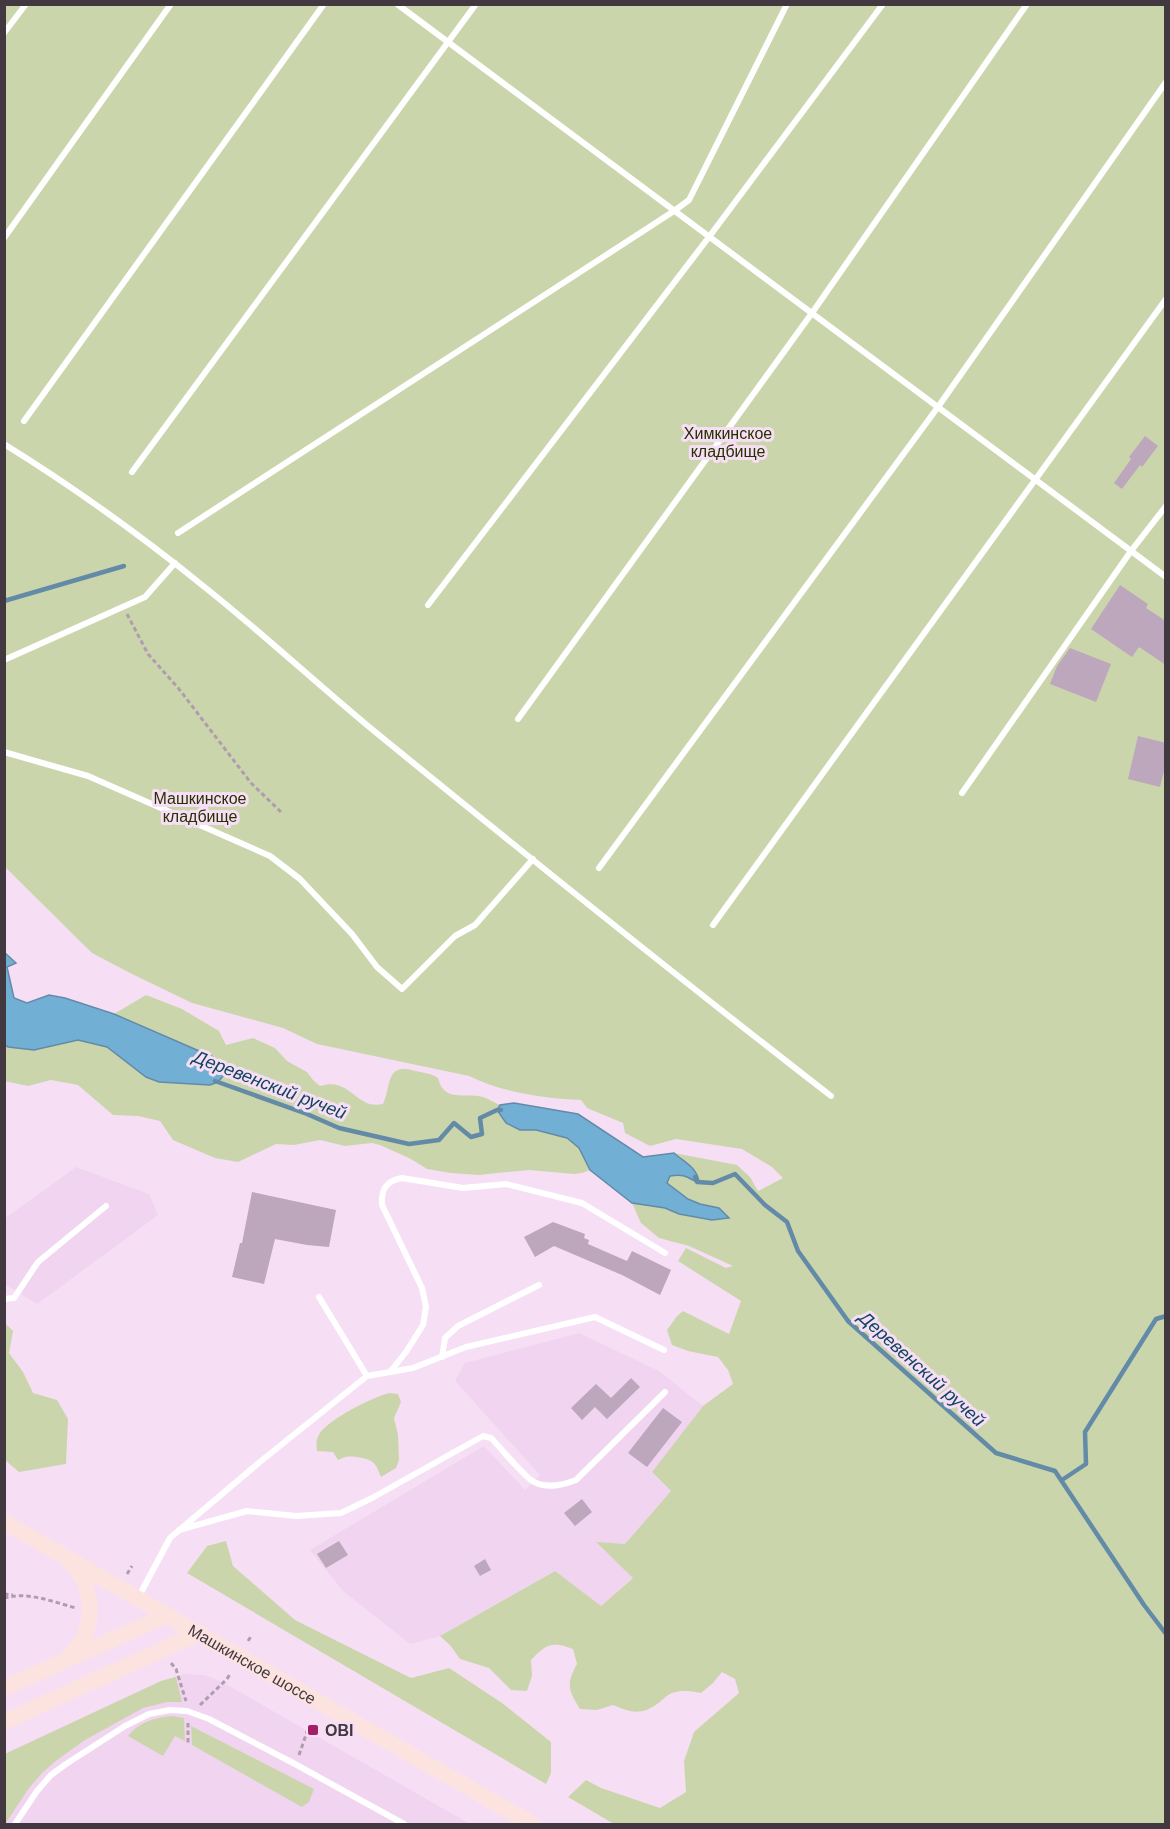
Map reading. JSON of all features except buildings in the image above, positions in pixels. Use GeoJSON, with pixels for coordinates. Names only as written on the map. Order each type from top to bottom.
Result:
{"type":"FeatureCollection","features":[{"type":"Feature","properties":{"kind":"main road","name":"Машкинское шоссе"},"geometry":{"type":"LineString","coordinates":[[4,1522],[532,1824]]}},
{"type":"Feature","properties":{"kind":"main road"},"geometry":{"type":"LineString","coordinates":[[60,1662],[78,1648],[83,1640],[91,1611],[86,1590],[76,1568],[63,1555]]}},
{"type":"Feature","properties":{"kind":"main road"},"geometry":{"type":"LineString","coordinates":[[4,1688],[167,1615]]}},
{"type":"Feature","properties":{"kind":"main road"},"geometry":{"type":"LineString","coordinates":[[4,1722],[199,1633]]}},
{"type":"Feature","properties":{"kind":"lane"},"geometry":{"type":"LineString","coordinates":[[4,33],[26,4]]}},
{"type":"Feature","properties":{"kind":"lane"},"geometry":{"type":"LineString","coordinates":[[4,238],[171,4]]}},
{"type":"Feature","properties":{"kind":"lane"},"geometry":{"type":"LineString","coordinates":[[24,421],[324,4]]}},
{"type":"Feature","properties":{"kind":"lane"},"geometry":{"type":"LineString","coordinates":[[398,4],[1166,577]]}},
{"type":"Feature","properties":{"kind":"lane"},"geometry":{"type":"LineString","coordinates":[[132,472],[476,4]]}},
{"type":"Feature","properties":{"kind":"lane"},"geometry":{"type":"LineString","coordinates":[[178,533],[688,200],[787,4]]}},
{"type":"Feature","properties":{"kind":"lane"},"geometry":{"type":"LineString","coordinates":[[428,605],[709,237],[883,4]]}},
{"type":"Feature","properties":{"kind":"lane"},"geometry":{"type":"LineString","coordinates":[[518,718],[812,313],[1028,4]]}},
{"type":"Feature","properties":{"kind":"lane"},"geometry":{"type":"LineString","coordinates":[[599,868],[938,407],[1166,82]]}},
{"type":"Feature","properties":{"kind":"lane"},"geometry":{"type":"LineString","coordinates":[[713,925],[1166,299]]}},
{"type":"Feature","properties":{"kind":"lane"},"geometry":{"type":"LineString","coordinates":[[4,444],[48,472],[174,563],[358,718],[706,999],[831,1096]]}},
{"type":"Feature","properties":{"kind":"lane"},"geometry":{"type":"LineString","coordinates":[[962,793],[1131,551],[1166,506]]}},
{"type":"Feature","properties":{"kind":"lane"},"geometry":{"type":"LineString","coordinates":[[4,660],[146,597],[174,563]]}},
{"type":"Feature","properties":{"kind":"lane"},"geometry":{"type":"LineString","coordinates":[[4,752],[88,776],[270,856],[300,879],[352,934],[377,967],[402,989],[455,936],[475,925],[532,859]]}},
{"type":"Feature","properties":{"kind":"lane"},"geometry":{"type":"LineString","coordinates":[[390,1372],[423,1325],[426,1307],[422,1288],[382,1205],[381,1195],[384,1186],[392,1180],[402,1178],[463,1188],[506,1184],[582,1203],[665,1253]]}},
{"type":"Feature","properties":{"kind":"lane"},"geometry":{"type":"LineString","coordinates":[[4,1299],[14,1298],[38,1262],[106,1206]]}},
{"type":"Feature","properties":{"kind":"lane"},"geometry":{"type":"LineString","coordinates":[[442,1357],[445,1338],[458,1326],[539,1285]]}},
{"type":"Feature","properties":{"kind":"lane"},"geometry":{"type":"LineString","coordinates":[[319,1297],[367,1376]]}},
{"type":"Feature","properties":{"kind":"lane"},"geometry":{"type":"LineString","coordinates":[[138,1598],[170,1538],[367,1376],[412,1368],[466,1347],[595,1317],[664,1350]]}},
{"type":"Feature","properties":{"kind":"lane"},"geometry":{"type":"LineString","coordinates":[[179,1530],[247,1511],[296,1516],[341,1513],[483,1436],[491,1438],[533,1482],[546,1486],[563,1485],[576,1480],[665,1392]]}},
{"type":"Feature","properties":{"kind":"lane"},"geometry":{"type":"LineString","coordinates":[[15,1824],[32,1798],[51,1776],[116,1731],[149,1714],[170,1710],[209,1719],[404,1824]]}},
{"type":"Feature","properties":{"kind":"path"},"geometry":{"type":"LineString","coordinates":[[124,607],[148,654],[179,688],[251,783],[282,813]]}},
{"type":"Feature","properties":{"kind":"path"},"geometry":{"type":"LineString","coordinates":[[127,1574],[132,1566]]}},
{"type":"Feature","properties":{"kind":"path"},"geometry":{"type":"LineString","coordinates":[[4,1596],[48,1599],[69,1606]]}},
{"type":"Feature","properties":{"kind":"path"},"geometry":{"type":"LineString","coordinates":[[248,1641],[252,1635]]}},
{"type":"Feature","properties":{"kind":"path"},"geometry":{"type":"LineString","coordinates":[[170,1662],[176,1668],[186,1703]]}},
{"type":"Feature","properties":{"kind":"path"},"geometry":{"type":"LineString","coordinates":[[188,1743],[190,1715],[230,1674]]}},
{"type":"Feature","properties":{"kind":"path"},"geometry":{"type":"LineString","coordinates":[[299,1755],[309,1726]]}},
{"type":"Feature","properties":{"kind":"shaded area"},"geometry":{"type":"Polygon","coordinates":[[[76,1167],[149,1194],[158,1215],[37,1304],[5,1284],[4,1219],[76,1167]]]}},
{"type":"Feature","properties":{"kind":"shaded area"},"geometry":{"type":"Polygon","coordinates":[[[579,1333],[659,1371],[703,1406],[652,1472],[671,1491],[625,1544],[596,1543],[633,1577],[601,1606],[554,1571],[440,1636],[410,1644],[343,1591],[310,1550],[484,1446],[525,1490],[540,1475],[455,1381],[465,1363],[579,1333]]]}},
{"type":"Feature","properties":{"kind":"shaded area"},"geometry":{"type":"Polygon","coordinates":[[[184,1674],[205,1675],[224,1683],[470,1824],[5,1824],[4,1754],[161,1681],[184,1674]]]}},
{"type":"Feature","properties":{"kind":"green space","name":"Химкинское кладбище"},"geometry":{"type":"Polygon","coordinates":[[[4,5],[1165,5],[1165,1824],[614,1824],[568,1797],[586,1780],[601,1788],[660,1808],[686,1792],[684,1761],[694,1732],[739,1693],[735,1679],[722,1672],[701,1693],[679,1691],[672,1693],[651,1708],[641,1711],[630,1711],[613,1705],[597,1710],[580,1709],[570,1687],[571,1677],[577,1664],[573,1649],[560,1645],[545,1647],[531,1660],[532,1676],[527,1691],[511,1690],[489,1668],[460,1659],[440,1636],[555,1571],[601,1606],[633,1578],[596,1542],[625,1544],[671,1491],[652,1472],[703,1406],[733,1384],[728,1370],[718,1357],[672,1345],[667,1330],[683,1311],[729,1334],[741,1301],[678,1261],[686,1248],[726,1268],[733,1266],[689,1246],[659,1238],[641,1223],[632,1203],[665,1208],[679,1214],[728,1218],[718,1209],[690,1200],[667,1183],[670,1176],[686,1177],[694,1182],[692,1167],[674,1153],[737,1165],[750,1177],[758,1191],[783,1178],[772,1167],[742,1149],[676,1139],[650,1146],[625,1133],[623,1123],[587,1108],[581,1100],[523,1094],[469,1076],[317,1044],[283,1028],[192,1003],[92,953],[5,867],[4,5]]]}},
{"type":"Feature","properties":{"kind":"green space"},"geometry":{"type":"Polygon","coordinates":[[[146,995],[182,1009],[219,1031],[226,1045],[253,1038],[275,1048],[287,1061],[307,1072],[320,1086],[339,1085],[374,1105],[383,1104],[394,1072],[406,1069],[427,1073],[438,1078],[441,1086],[450,1094],[483,1097],[500,1105],[497,1110],[506,1123],[520,1130],[536,1130],[567,1138],[579,1148],[590,1170],[574,1174],[529,1170],[478,1175],[451,1173],[427,1169],[380,1145],[372,1143],[345,1146],[320,1140],[294,1145],[276,1144],[238,1162],[215,1158],[173,1140],[160,1121],[138,1116],[113,1115],[78,1085],[51,1080],[28,1086],[4,1081],[4,1044],[8,1047],[34,1050],[78,1040],[107,1047],[146,1077],[213,1057],[114,1014],[146,995]]]}},
{"type":"Feature","properties":{"kind":"green space"},"geometry":{"type":"Polygon","coordinates":[[[4,1322],[13,1331],[9,1353],[23,1372],[33,1393],[57,1400],[68,1419],[66,1464],[19,1472],[5,1460],[4,1322]]]}},
{"type":"Feature","properties":{"kind":"green space"},"geometry":{"type":"Polygon","coordinates":[[[390,1393],[398,1394],[401,1402],[394,1418],[398,1435],[399,1460],[396,1468],[381,1477],[375,1464],[370,1460],[351,1456],[338,1460],[333,1452],[317,1451],[319,1435],[332,1422],[363,1404],[390,1393]]]}},
{"type":"Feature","properties":{"kind":"green space"},"geometry":{"type":"Polygon","coordinates":[[[226,1541],[233,1566],[295,1620],[411,1678],[449,1668],[502,1703],[551,1742],[551,1773],[546,1784],[187,1573],[207,1546],[226,1541]]]}},
{"type":"Feature","properties":{"kind":"green space"},"geometry":{"type":"Polygon","coordinates":[[[176,1677],[182,1702],[167,1702],[143,1708],[85,1740],[42,1773],[5,1824],[5,1754],[161,1681],[176,1677]]]}},
{"type":"Feature","properties":{"kind":"green space"},"geometry":{"type":"Polygon","coordinates":[[[172,1716],[184,1718],[185,1741],[175,1736],[163,1756],[128,1736],[147,1721],[172,1716]]]}},
{"type":"Feature","properties":{"kind":"green space"},"geometry":{"type":"Polygon","coordinates":[[[191,1726],[314,1789],[309,1802],[302,1807],[192,1745],[191,1726]]]}},
{"type":"Feature","properties":{"kind":"water"},"geometry":{"type":"Polygon","coordinates":[[[4,952],[16,963],[7,967],[14,998],[27,1003],[49,995],[114,1014],[213,1057],[228,1070],[218,1082],[210,1085],[159,1082],[146,1077],[107,1047],[78,1040],[34,1050],[8,1047],[4,1044],[4,952]]]}},
{"type":"Feature","properties":{"kind":"water"},"geometry":{"type":"Polygon","coordinates":[[[514,1103],[578,1114],[643,1157],[674,1153],[696,1172],[699,1182],[679,1175],[670,1176],[667,1183],[688,1199],[719,1208],[729,1218],[712,1220],[679,1214],[665,1208],[632,1203],[590,1170],[579,1148],[567,1138],[536,1130],[520,1130],[506,1123],[497,1110],[500,1105],[514,1103]]]}},
{"type":"Feature","properties":{"kind":"waterway"},"geometry":{"type":"LineString","coordinates":[[4,601],[124,566]]}},
{"type":"Feature","properties":{"kind":"waterway","name":"Деревенский ручей"},"geometry":{"type":"LineString","coordinates":[[215,1081],[339,1128],[409,1144],[439,1140],[454,1123],[471,1137],[482,1134],[480,1118],[501,1110]]}},
{"type":"Feature","properties":{"kind":"waterway","name":"Деревенский ручей"},"geometry":{"type":"LineString","coordinates":[[695,1177],[697,1182],[713,1183],[735,1174],[765,1205],[787,1222],[798,1251],[848,1321],[996,1453],[1055,1471],[1144,1605],[1166,1634]]}},
{"type":"Feature","properties":{"kind":"waterway"},"geometry":{"type":"LineString","coordinates":[[1062,1480],[1086,1464],[1085,1432],[1156,1319],[1166,1316]]}},
{"type":"Feature","properties":{"kind":"place","name":"OBI"},"geometry":{"type":"Point","coordinates":[313,1730]}},
{"type":"Feature","properties":{"kind":"park label","name":"Машкинское кладбище"},"geometry":{"type":"Point","coordinates":[200,807]}}]}
